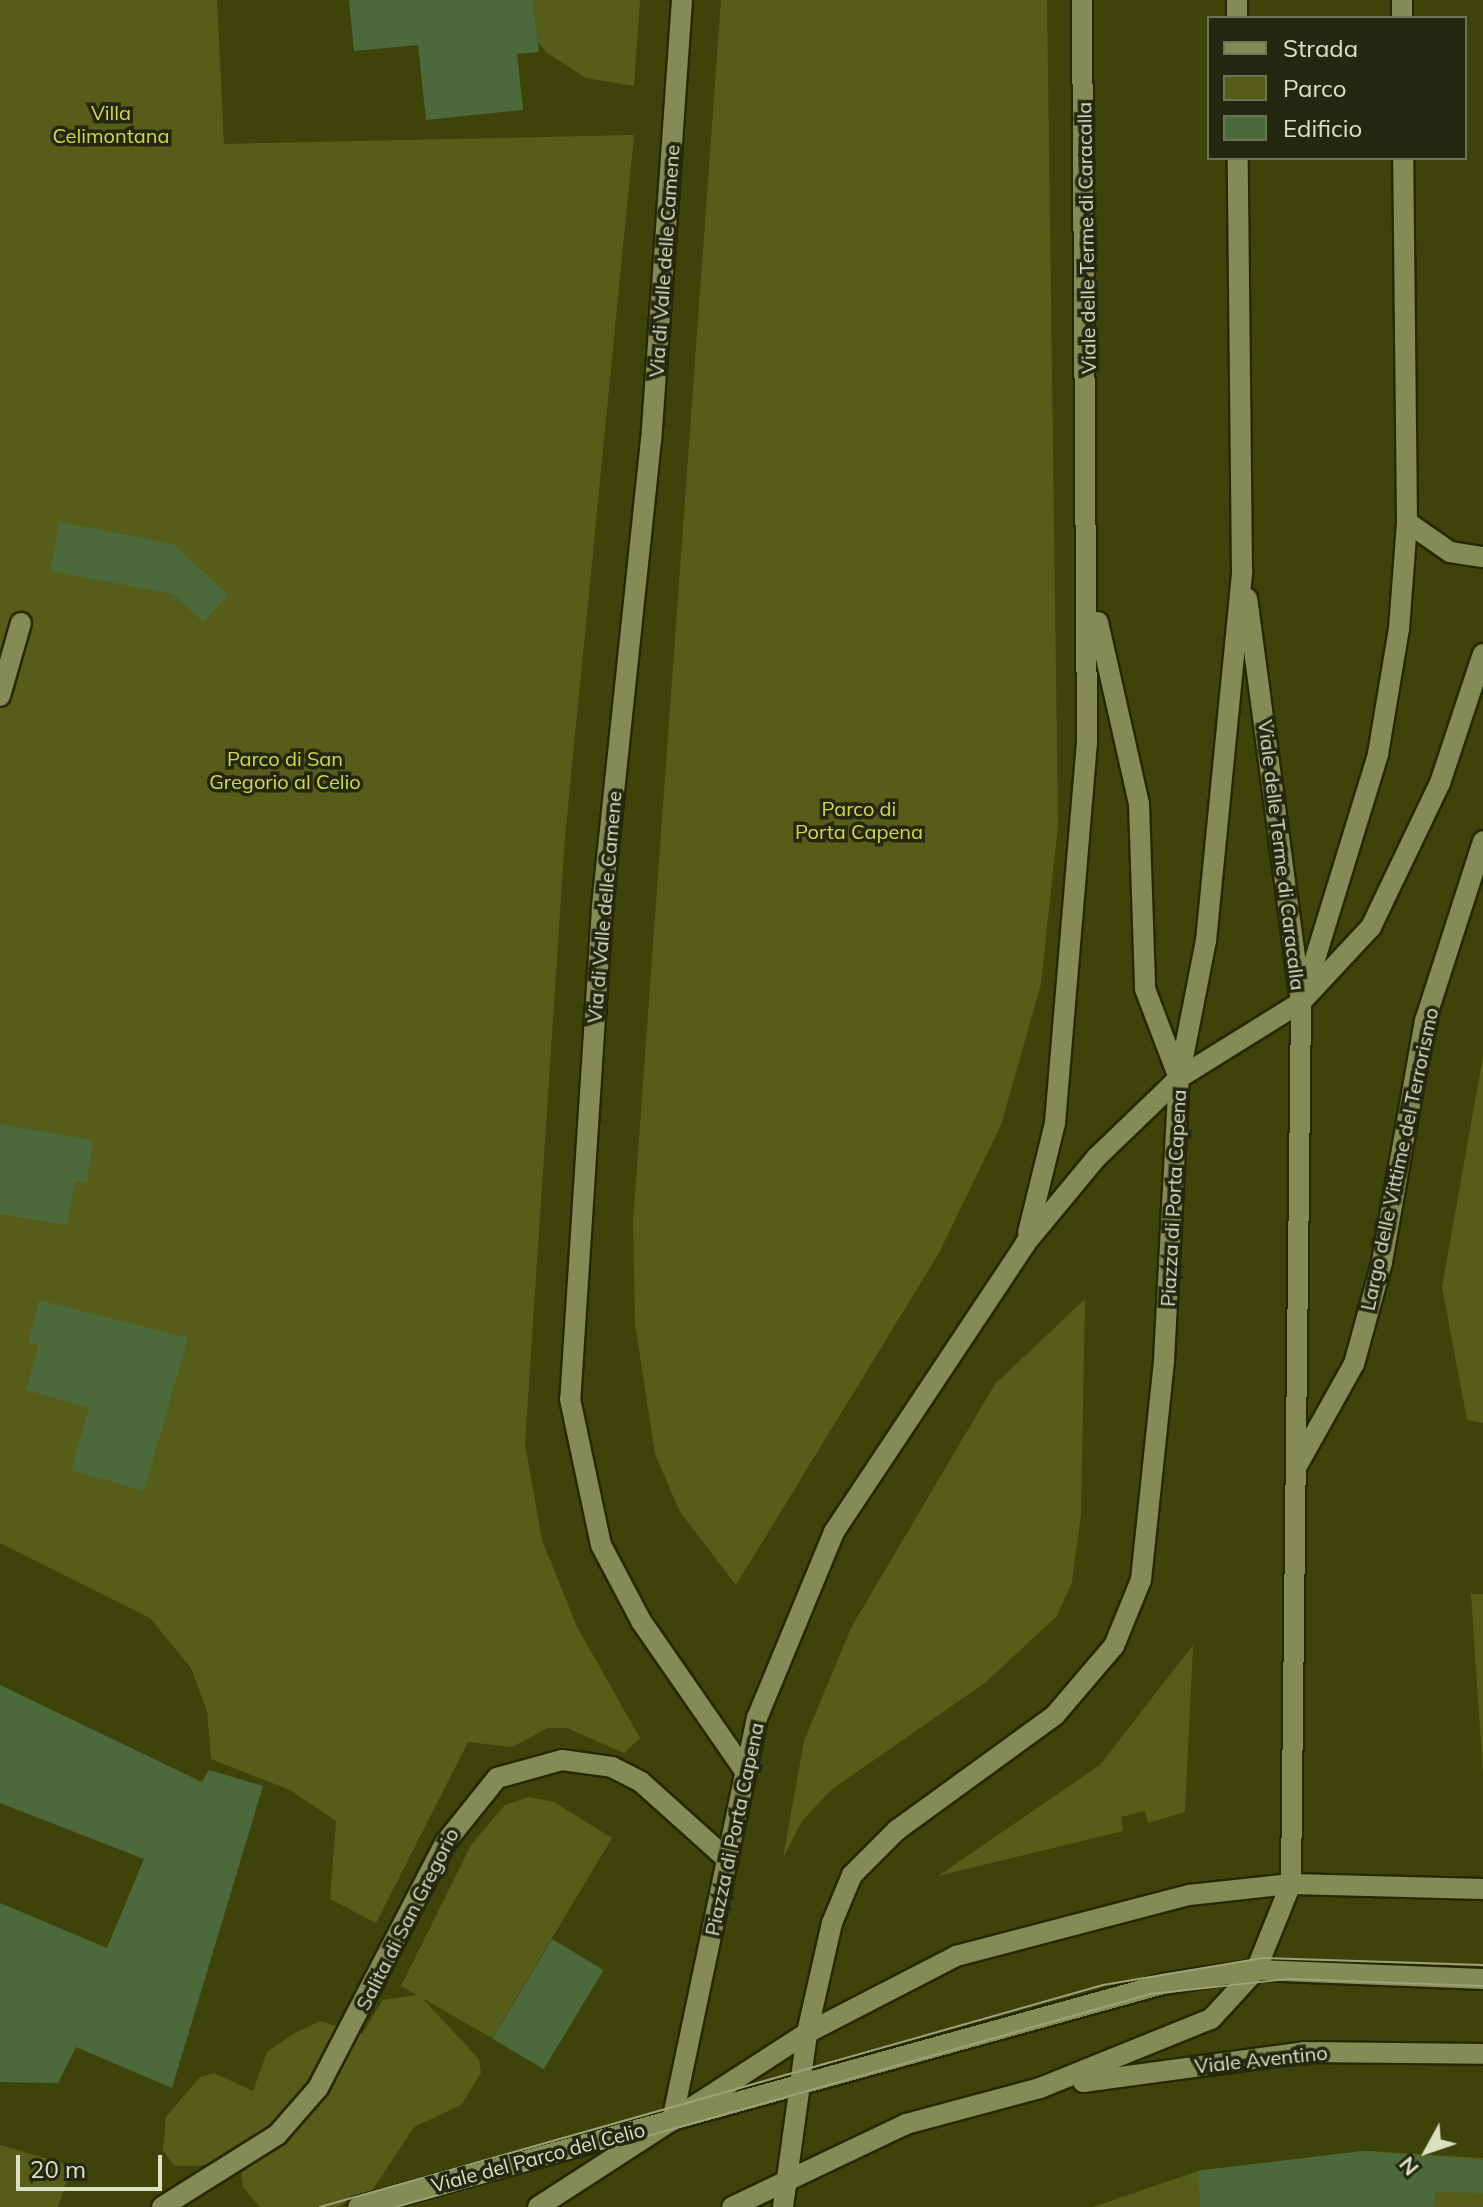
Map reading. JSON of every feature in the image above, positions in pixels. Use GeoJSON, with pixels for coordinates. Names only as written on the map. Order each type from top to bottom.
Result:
{"type":"FeatureCollection","features":[{"type":"Feature","properties":{"kind":"main road","name":"Via di Valle delle Camene"},"geometry":{"type":"LineString","coordinates":[[682,0],[651,440],[602,909],[570,1399],[601,1545],[641,1621],[744,1770]]}},
{"type":"Feature","properties":{"kind":"main road","name":"Viale delle Terme di Caracalla"},"geometry":{"type":"LineString","coordinates":[[1025,1244],[1055,1123],[1087,743],[1090,524],[1082,0]]}},
{"type":"Feature","properties":{"kind":"main road","name":"Viale delle Terme di Caracalla"},"geometry":{"type":"LineString","coordinates":[[1179,1078],[1206,941],[1242,571],[1238,160]]}},
{"type":"Feature","properties":{"kind":"main road","name":"Viale delle Terme di Caracalla"},"geometry":{"type":"LineString","coordinates":[[1301,1002],[1385,722],[1407,522],[1403,160]]}},
{"type":"Feature","properties":{"kind":"main road"},"geometry":{"type":"LineString","coordinates":[[1407,522],[1450,552],[1483,557]]}},
{"type":"Feature","properties":{"kind":"main road","name":"Viale delle Terme di Caracalla"},"geometry":{"type":"LineString","coordinates":[[1090,524],[1101,640],[1139,804],[1145,989],[1179,1078]]}},
{"type":"Feature","properties":{"kind":"main road","name":"Viale delle Terme di Caracalla"},"geometry":{"type":"LineString","coordinates":[[1242,571],[1301,1002]]}},
{"type":"Feature","properties":{"kind":"main road"},"geometry":{"type":"LineString","coordinates":[[0,696],[21,623]]}},
{"type":"Feature","properties":{"kind":"main road"},"geometry":{"type":"LineString","coordinates":[[1179,1078],[1301,1002],[1381,910],[1440,783],[1483,654]]}},
{"type":"Feature","properties":{"kind":"main road","name":"Largo delle Vittime del Terrorismo"},"geometry":{"type":"LineString","coordinates":[[1296,1468],[1354,1364],[1382,1262],[1425,1021],[1483,841]]}},
{"type":"Feature","properties":{"kind":"main road"},"geometry":{"type":"LineString","coordinates":[[732,2207],[783,2198],[906,2124],[1040,2088],[1190,2031],[1227,2006],[1256,1970],[1291,1884],[1301,1002]]}},
{"type":"Feature","properties":{"kind":"main road","name":"Piazza di Porta Capena"},"geometry":{"type":"LineString","coordinates":[[672,2121],[728,1860],[744,1770],[775,1661],[834,1532],[1025,1244],[1097,1157],[1179,1078]]}},
{"type":"Feature","properties":{"kind":"main road","name":"Piazza di Porta Capena"},"geometry":{"type":"LineString","coordinates":[[783,2198],[807,2033],[838,1905],[861,1862],[1040,1730],[1114,1646],[1134,1604],[1161,1391],[1179,1078]]}},
{"type":"Feature","properties":{"kind":"main road","name":"Salita di San Gregorio"},"geometry":{"type":"LineString","coordinates":[[162,2207],[246,2158],[298,2113],[335,2060],[451,1833],[497,1778],[562,1760],[612,1767],[641,1782],[728,1860]]}},
{"type":"Feature","properties":{"kind":"main road"},"geometry":{"type":"LineString","coordinates":[[538,2207],[807,2033],[909,1976],[1012,1938],[1189,1895],[1291,1884],[1483,1889]]}},
{"type":"Feature","properties":{"kind":"main road"},"geometry":{"type":"LineString","coordinates":[[672,2121],[1097,2000],[1256,1970],[1483,1979]]}},
{"type":"Feature","properties":{"kind":"main road","name":"Viale Aventino"},"geometry":{"type":"LineString","coordinates":[[1040,2088],[1304,2052],[1483,2054]]}},
{"type":"Feature","properties":{"kind":"main road","name":"Viale del Parco del Celio"},"geometry":{"type":"LineString","coordinates":[[358,2207],[672,2121]]}},
{"type":"Feature","properties":{"kind":"green space","name":"Parco di San Gregorio al Celio"},"geometry":{"type":"Polygon","coordinates":[[[0,0],[217,0],[224,144],[634,135],[565,837],[525,1444],[542,1540],[577,1627],[640,1738],[624,1753],[567,1728],[548,1728],[512,1747],[468,1742],[376,1923],[330,1899],[336,1821],[290,1790],[211,1759],[207,1711],[191,1668],[150,1618],[0,1543],[0,0]]]}},
{"type":"Feature","properties":{"kind":"green space"},"geometry":{"type":"Polygon","coordinates":[[[533,0],[640,0],[634,86],[586,78],[547,53],[538,42],[533,0]]]}},
{"type":"Feature","properties":{"kind":"green space","name":"Parco di Porta Capena"},"geometry":{"type":"Polygon","coordinates":[[[721,0],[1047,0],[1058,825],[1041,984],[1001,1125],[939,1253],[736,1585],[680,1512],[655,1454],[635,1323],[633,1222],[721,0]]]}},
{"type":"Feature","properties":{"kind":"green space"},"geometry":{"type":"Polygon","coordinates":[[[1483,1056],[1483,1423],[1467,1420],[1442,1287],[1483,1056]]]}},
{"type":"Feature","properties":{"kind":"green space"},"geometry":{"type":"Polygon","coordinates":[[[1085,1299],[1081,1514],[1072,1582],[1057,1616],[986,1682],[831,1790],[802,1821],[783,1858],[804,1741],[851,1628],[995,1384],[1085,1299]]]}},
{"type":"Feature","properties":{"kind":"green space"},"geometry":{"type":"Polygon","coordinates":[[[1471,1594],[1483,1594],[1483,1774],[1471,1594]]]}},
{"type":"Feature","properties":{"kind":"green space"},"geometry":{"type":"Polygon","coordinates":[[[1193,1645],[1185,1812],[1148,1823],[1145,1811],[1121,1817],[1123,1831],[938,1876],[1100,1765],[1193,1645]]]}},
{"type":"Feature","properties":{"kind":"green space"},"geometry":{"type":"Polygon","coordinates":[[[529,1797],[554,1802],[612,1838],[492,2038],[422,1998],[479,2059],[481,2073],[461,2105],[414,2127],[373,2189],[337,2207],[260,2207],[243,2187],[240,2165],[174,2166],[163,2150],[166,2117],[200,2077],[214,2073],[253,2091],[267,2052],[293,2034],[320,2021],[362,2034],[383,2000],[417,1995],[401,1986],[471,1845],[505,1805],[529,1797]]]}},
{"type":"Feature","properties":{"kind":"green space"},"geometry":{"type":"Polygon","coordinates":[[[0,2145],[72,2166],[58,2207],[0,2207],[0,2145]]]}},
{"type":"Feature","properties":{"kind":"green space"},"geometry":{"type":"Polygon","coordinates":[[[1370,2151],[1483,2158],[1483,2207],[1093,2207],[1201,2170],[1370,2151]]]}},
{"type":"Feature","properties":{"kind":"building"},"geometry":{"type":"Polygon","coordinates":[[[349,0],[533,0],[539,52],[517,54],[523,110],[426,120],[418,45],[354,51],[349,0]]]}},
{"type":"Feature","properties":{"kind":"building"},"geometry":{"type":"Polygon","coordinates":[[[59,522],[173,544],[228,595],[203,622],[173,594],[50,571],[59,522]]]}},
{"type":"Feature","properties":{"kind":"building"},"geometry":{"type":"Polygon","coordinates":[[[0,1124],[93,1140],[87,1183],[75,1181],[67,1225],[0,1214],[0,1124]]]}},
{"type":"Feature","properties":{"kind":"building"},"geometry":{"type":"Polygon","coordinates":[[[39,1300],[188,1338],[144,1491],[71,1470],[89,1408],[26,1390],[39,1345],[28,1342],[39,1300]]]}},
{"type":"Feature","properties":{"kind":"building"},"geometry":{"type":"Polygon","coordinates":[[[0,1685],[202,1782],[209,1770],[263,1786],[172,2088],[76,2047],[58,2083],[0,2082],[0,1903],[107,1948],[144,1859],[0,1803],[0,1685]]]}},
{"type":"Feature","properties":{"kind":"building"},"geometry":{"type":"Polygon","coordinates":[[[552,1939],[603,1970],[544,2069],[492,2038],[552,1939]]]}},
{"type":"Feature","properties":{"kind":"building"},"geometry":{"type":"Polygon","coordinates":[[[1361,2151],[1483,2160],[1483,2193],[1435,2192],[1433,2207],[1200,2207],[1198,2171],[1361,2151]]]}},
{"type":"Feature","properties":{"kind":"tram line"},"geometry":{"type":"LineString","coordinates":[[320,2207],[1103,1985],[1263,1958],[1483,1965]]}},
{"type":"Feature","properties":{"kind":"tram line"},"geometry":{"type":"LineString","coordinates":[[396,2207],[1150,1994],[1289,1979],[1483,1986]]}},
{"type":"Feature","properties":{"kind":"park label","name":"Villa Celimontana"},"geometry":{"type":"Point","coordinates":[111,124]}}]}
